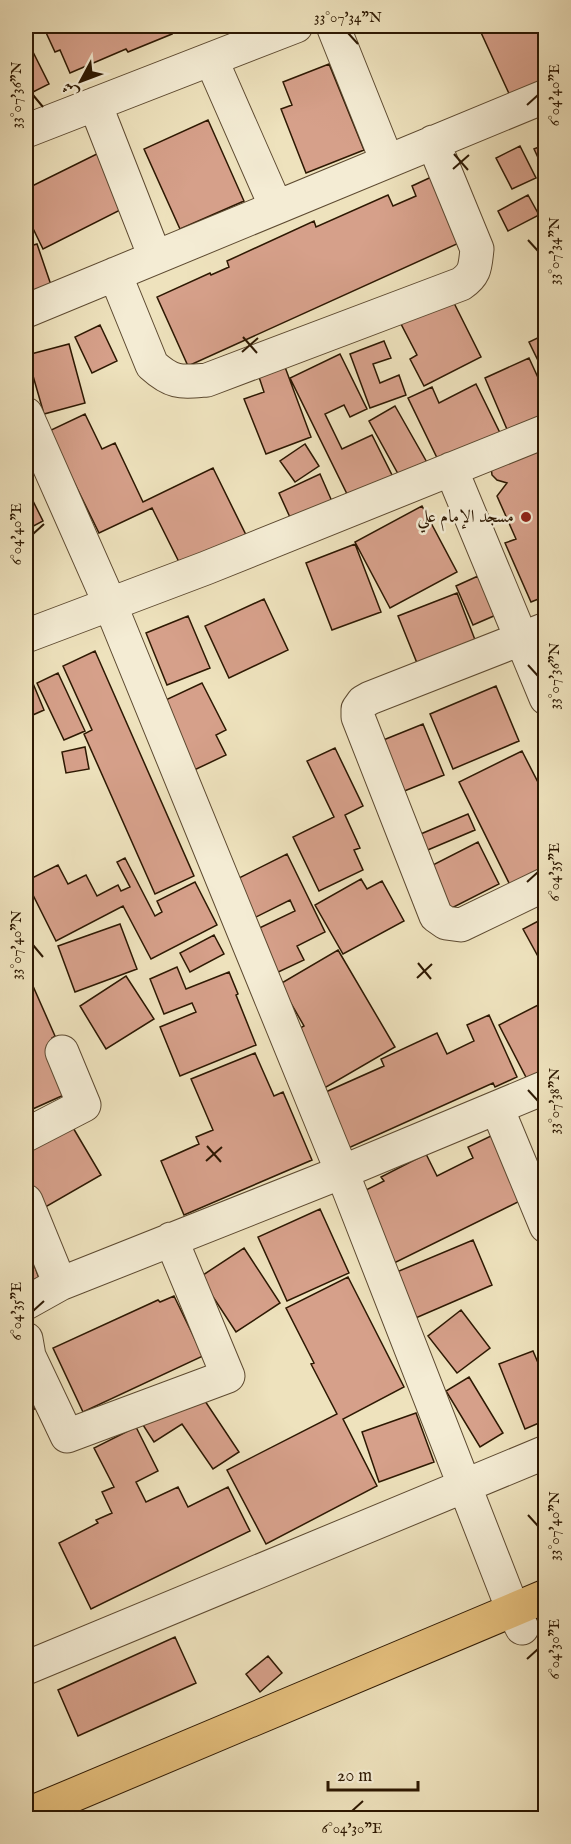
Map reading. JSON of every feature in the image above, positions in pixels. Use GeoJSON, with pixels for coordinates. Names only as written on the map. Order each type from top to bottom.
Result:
{"type":"FeatureCollection","features":[{"type":"Feature","properties":{"kind":"main road"},"geometry":{"type":"LineString","coordinates":[[67,1818],[527,1619],[546,1596]]}},
{"type":"Feature","properties":{"kind":"main road"},"geometry":{"type":"LineString","coordinates":[[26,1815],[527,1619]]}},
{"type":"Feature","properties":{"kind":"street"},"geometry":{"type":"LineString","coordinates":[[26,131],[296,26]]}},
{"type":"Feature","properties":{"kind":"street"},"geometry":{"type":"LineString","coordinates":[[333,26],[387,161]]}},
{"type":"Feature","properties":{"kind":"street"},"geometry":{"type":"LineString","coordinates":[[211,59],[276,207]]}},
{"type":"Feature","properties":{"kind":"street"},"geometry":{"type":"LineString","coordinates":[[26,311],[546,96]]}},
{"type":"Feature","properties":{"kind":"street"},"geometry":{"type":"LineString","coordinates":[[96,104],[155,257]]}},
{"type":"Feature","properties":{"kind":"street"},"geometry":{"type":"LineString","coordinates":[[115,274],[152,365],[162,374],[179,382],[207,380],[460,284],[471,277],[477,249],[433,142]]}},
{"type":"Feature","properties":{"kind":"street"},"geometry":{"type":"LineString","coordinates":[[26,414],[110,604],[342,1172],[464,1486],[527,1619]]}},
{"type":"Feature","properties":{"kind":"street"},"geometry":{"type":"LineString","coordinates":[[26,636],[206,568],[546,431]]}},
{"type":"Feature","properties":{"kind":"street"},"geometry":{"type":"LineString","coordinates":[[451,469],[534,634],[546,698]]}},
{"type":"Feature","properties":{"kind":"street"},"geometry":{"type":"LineString","coordinates":[[534,634],[370,698],[358,709],[358,717],[436,916],[446,923],[460,926],[546,884]]}},
{"type":"Feature","properties":{"kind":"street"},"geometry":{"type":"LineString","coordinates":[[26,1135],[84,1105],[62,1052]]}},
{"type":"Feature","properties":{"kind":"street"},"geometry":{"type":"LineString","coordinates":[[26,1303],[60,1284],[546,1088]]}},
{"type":"Feature","properties":{"kind":"street"},"geometry":{"type":"LineString","coordinates":[[497,1108],[546,1226]]}},
{"type":"Feature","properties":{"kind":"street"},"geometry":{"type":"LineString","coordinates":[[26,1201],[60,1284]]}},
{"type":"Feature","properties":{"kind":"street"},"geometry":{"type":"LineString","coordinates":[[26,1339],[29,1356],[67,1436],[228,1376],[171,1239]]}},
{"type":"Feature","properties":{"kind":"street"},"geometry":{"type":"LineString","coordinates":[[26,1668],[546,1452]]}},
{"type":"Feature","properties":{"kind":"building"},"geometry":{"type":"Polygon","coordinates":[[[43,26],[168,26],[172,34],[128,52],[126,49],[70,73],[60,50],[55,52],[43,26]]]}},
{"type":"Feature","properties":{"kind":"building"},"geometry":{"type":"Polygon","coordinates":[[[478,26],[542,26],[546,33],[546,82],[511,98],[478,26]]]}},
{"type":"Feature","properties":{"kind":"building"},"geometry":{"type":"Polygon","coordinates":[[[26,38],[49,84],[29,94],[26,89],[26,38]]]}},
{"type":"Feature","properties":{"kind":"building"},"geometry":{"type":"Polygon","coordinates":[[[329,64],[364,150],[306,173],[281,109],[292,105],[283,82],[329,64]]]}},
{"type":"Feature","properties":{"kind":"building"},"geometry":{"type":"Polygon","coordinates":[[[208,120],[244,201],[180,229],[144,149],[208,120]]]}},
{"type":"Feature","properties":{"kind":"building"},"geometry":{"type":"Polygon","coordinates":[[[117,144],[144,198],[43,249],[26,214],[26,189],[117,144]]]}},
{"type":"Feature","properties":{"kind":"building"},"geometry":{"type":"Polygon","coordinates":[[[546,144],[546,175],[534,149],[546,144]]]}},
{"type":"Feature","properties":{"kind":"building"},"geometry":{"type":"Polygon","coordinates":[[[520,146],[536,178],[512,189],[496,158],[520,146]]]}},
{"type":"Feature","properties":{"kind":"building"},"geometry":{"type":"Polygon","coordinates":[[[440,173],[470,238],[188,366],[157,297],[229,267],[227,261],[314,221],[316,227],[388,195],[393,206],[416,196],[412,186],[440,173]]]}},
{"type":"Feature","properties":{"kind":"building"},"geometry":{"type":"Polygon","coordinates":[[[528,195],[539,215],[508,231],[498,211],[528,195]]]}},
{"type":"Feature","properties":{"kind":"building"},"geometry":{"type":"Polygon","coordinates":[[[26,234],[30,246],[37,244],[51,285],[26,294],[26,234]]]}},
{"type":"Feature","properties":{"kind":"building"},"geometry":{"type":"Polygon","coordinates":[[[451,297],[481,357],[424,386],[410,359],[417,355],[400,322],[451,297]]]}},
{"type":"Feature","properties":{"kind":"building"},"geometry":{"type":"Polygon","coordinates":[[[100,325],[117,361],[92,373],[75,337],[100,325]]]}},
{"type":"Feature","properties":{"kind":"building"},"geometry":{"type":"Polygon","coordinates":[[[546,334],[546,377],[529,342],[546,334]]]}},
{"type":"Feature","properties":{"kind":"building"},"geometry":{"type":"Polygon","coordinates":[[[384,341],[391,358],[373,364],[380,383],[399,375],[406,395],[370,408],[350,354],[384,341]]]}},
{"type":"Feature","properties":{"kind":"building"},"geometry":{"type":"Polygon","coordinates":[[[69,344],[85,403],[44,414],[27,355],[69,344]]]}},
{"type":"Feature","properties":{"kind":"building"},"geometry":{"type":"Polygon","coordinates":[[[340,354],[367,409],[350,417],[344,405],[325,414],[342,449],[372,435],[394,479],[350,500],[290,378],[340,354]]]}},
{"type":"Feature","properties":{"kind":"building"},"geometry":{"type":"Polygon","coordinates":[[[529,358],[546,395],[546,418],[509,434],[485,378],[529,358]]]}},
{"type":"Feature","properties":{"kind":"building"},"geometry":{"type":"Polygon","coordinates":[[[285,367],[311,437],[266,454],[244,399],[264,392],[259,377],[285,367]]]}},
{"type":"Feature","properties":{"kind":"building"},"geometry":{"type":"Polygon","coordinates":[[[476,384],[502,437],[441,466],[408,398],[432,387],[439,403],[476,384]]]}},
{"type":"Feature","properties":{"kind":"building"},"geometry":{"type":"Polygon","coordinates":[[[395,406],[429,466],[402,481],[369,421],[395,406]]]}},
{"type":"Feature","properties":{"kind":"building"},"geometry":{"type":"Polygon","coordinates":[[[85,414],[102,449],[115,443],[143,502],[213,468],[248,539],[183,570],[152,508],[99,533],[49,431],[85,414]]]}},
{"type":"Feature","properties":{"kind":"building"},"geometry":{"type":"Polygon","coordinates":[[[305,444],[319,466],[295,482],[280,461],[305,444]]]}},
{"type":"Feature","properties":{"kind":"building","name":"مسجد الإمام علي"},"geometry":{"type":"Polygon","coordinates":[[[546,446],[546,596],[531,602],[505,543],[516,539],[497,496],[507,483],[497,480],[492,475],[491,467],[546,446]]]}},
{"type":"Feature","properties":{"kind":"building"},"geometry":{"type":"Polygon","coordinates":[[[320,474],[334,506],[293,524],[279,493],[320,474]]]}},
{"type":"Feature","properties":{"kind":"building"},"geometry":{"type":"Polygon","coordinates":[[[26,487],[43,521],[26,530],[26,487]]]}},
{"type":"Feature","properties":{"kind":"building"},"geometry":{"type":"Polygon","coordinates":[[[422,506],[457,572],[390,608],[355,542],[422,506]]]}},
{"type":"Feature","properties":{"kind":"building"},"geometry":{"type":"Polygon","coordinates":[[[355,544],[381,612],[332,630],[306,563],[355,544]]]}},
{"type":"Feature","properties":{"kind":"building"},"geometry":{"type":"Polygon","coordinates":[[[478,576],[496,615],[473,625],[456,586],[478,576]]]}},
{"type":"Feature","properties":{"kind":"building"},"geometry":{"type":"Polygon","coordinates":[[[457,593],[477,645],[419,668],[398,616],[457,593]]]}},
{"type":"Feature","properties":{"kind":"building"},"geometry":{"type":"Polygon","coordinates":[[[264,599],[288,650],[229,678],[205,626],[264,599]]]}},
{"type":"Feature","properties":{"kind":"building"},"geometry":{"type":"Polygon","coordinates":[[[188,616],[210,668],[167,685],[146,633],[188,616]]]}},
{"type":"Feature","properties":{"kind":"building"},"geometry":{"type":"Polygon","coordinates":[[[95,651],[194,876],[155,894],[84,734],[92,730],[63,666],[95,651]]]}},
{"type":"Feature","properties":{"kind":"building"},"geometry":{"type":"Polygon","coordinates":[[[58,673],[85,731],[64,740],[37,683],[58,673]]]}},
{"type":"Feature","properties":{"kind":"building"},"geometry":{"type":"Polygon","coordinates":[[[32,681],[44,710],[26,718],[26,684],[32,681]]]}},
{"type":"Feature","properties":{"kind":"building"},"geometry":{"type":"Polygon","coordinates":[[[202,683],[226,730],[216,735],[226,755],[190,772],[157,704],[202,683]]]}},
{"type":"Feature","properties":{"kind":"building"},"geometry":{"type":"Polygon","coordinates":[[[496,686],[519,741],[453,769],[430,714],[496,686]]]}},
{"type":"Feature","properties":{"kind":"building"},"geometry":{"type":"Polygon","coordinates":[[[423,724],[444,775],[392,796],[371,745],[423,724]]]}},
{"type":"Feature","properties":{"kind":"building"},"geometry":{"type":"Polygon","coordinates":[[[85,747],[89,769],[66,773],[62,752],[85,747]]]}},
{"type":"Feature","properties":{"kind":"building"},"geometry":{"type":"Polygon","coordinates":[[[335,748],[363,806],[345,815],[360,848],[354,850],[363,870],[319,891],[293,837],[334,817],[307,761],[335,748]]]}},
{"type":"Feature","properties":{"kind":"building"},"geometry":{"type":"Polygon","coordinates":[[[522,751],[546,798],[546,869],[511,887],[459,782],[522,751]]]}},
{"type":"Feature","properties":{"kind":"building"},"geometry":{"type":"Polygon","coordinates":[[[468,814],[475,830],[423,852],[416,836],[468,814]]]}},
{"type":"Feature","properties":{"kind":"building"},"geometry":{"type":"Polygon","coordinates":[[[478,842],[499,884],[444,912],[423,870],[478,842]]]}},
{"type":"Feature","properties":{"kind":"building"},"geometry":{"type":"Polygon","coordinates":[[[287,854],[325,932],[297,946],[304,960],[272,975],[251,932],[295,911],[290,900],[254,918],[235,880],[287,854]]]}},
{"type":"Feature","properties":{"kind":"building"},"geometry":{"type":"Polygon","coordinates":[[[125,858],[155,916],[162,912],[157,901],[195,882],[217,925],[151,959],[123,906],[56,941],[26,881],[58,865],[68,884],[86,875],[97,896],[118,885],[121,891],[130,887],[117,862],[125,858]]]}},
{"type":"Feature","properties":{"kind":"building"},"geometry":{"type":"Polygon","coordinates":[[[361,879],[367,889],[382,881],[404,921],[343,954],[315,905],[361,879]]]}},
{"type":"Feature","properties":{"kind":"building"},"geometry":{"type":"Polygon","coordinates":[[[546,917],[546,971],[523,929],[546,917]]]}},
{"type":"Feature","properties":{"kind":"building"},"geometry":{"type":"Polygon","coordinates":[[[120,924],[137,969],[75,992],[58,946],[120,924]]]}},
{"type":"Feature","properties":{"kind":"building"},"geometry":{"type":"Polygon","coordinates":[[[214,935],[224,954],[190,972],[180,953],[214,935]]]}},
{"type":"Feature","properties":{"kind":"building"},"geometry":{"type":"Polygon","coordinates":[[[338,950],[395,1047],[321,1090],[289,1034],[304,1026],[280,984],[338,950]]]}},
{"type":"Feature","properties":{"kind":"building"},"geometry":{"type":"Polygon","coordinates":[[[177,967],[186,989],[229,972],[256,1045],[180,1076],[160,1027],[196,1012],[192,1003],[164,1014],[150,979],[177,967]]]}},
{"type":"Feature","properties":{"kind":"building"},"geometry":{"type":"Polygon","coordinates":[[[126,976],[154,1019],[106,1049],[80,1006],[126,976]]]}},
{"type":"Feature","properties":{"kind":"building"},"geometry":{"type":"Polygon","coordinates":[[[29,977],[55,1036],[52,1038],[75,1090],[26,1112],[26,978],[29,977]]]}},
{"type":"Feature","properties":{"kind":"building"},"geometry":{"type":"Polygon","coordinates":[[[546,1001],[546,1074],[529,1083],[499,1025],[546,1001]]]}},
{"type":"Feature","properties":{"kind":"building"},"geometry":{"type":"Polygon","coordinates":[[[489,1015],[517,1077],[495,1087],[493,1083],[344,1150],[319,1095],[384,1066],[381,1059],[437,1033],[447,1054],[474,1041],[467,1025],[489,1015]]]}},
{"type":"Feature","properties":{"kind":"building"},"geometry":{"type":"Polygon","coordinates":[[[255,1053],[274,1096],[283,1092],[312,1160],[184,1215],[161,1161],[199,1144],[196,1137],[213,1130],[191,1079],[255,1053]]]}},
{"type":"Feature","properties":{"kind":"building"},"geometry":{"type":"Polygon","coordinates":[[[72,1126],[101,1175],[35,1213],[26,1196],[26,1153],[72,1126]]]}},
{"type":"Feature","properties":{"kind":"building"},"geometry":{"type":"Polygon","coordinates":[[[495,1134],[526,1198],[388,1266],[354,1196],[384,1181],[381,1177],[426,1154],[437,1176],[473,1158],[468,1147],[495,1134]]]}},
{"type":"Feature","properties":{"kind":"building"},"geometry":{"type":"Polygon","coordinates":[[[320,1209],[349,1273],[287,1301],[258,1237],[320,1209]]]}},
{"type":"Feature","properties":{"kind":"building"},"geometry":{"type":"Polygon","coordinates":[[[473,1240],[492,1285],[411,1320],[392,1274],[473,1240]]]}},
{"type":"Feature","properties":{"kind":"building"},"geometry":{"type":"Polygon","coordinates":[[[244,1248],[280,1303],[236,1332],[200,1277],[244,1248]]]}},
{"type":"Feature","properties":{"kind":"building"},"geometry":{"type":"Polygon","coordinates":[[[32,1259],[40,1281],[26,1286],[26,1261],[32,1259]]]}},
{"type":"Feature","properties":{"kind":"building"},"geometry":{"type":"Polygon","coordinates":[[[348,1277],[404,1387],[343,1419],[377,1486],[266,1544],[227,1470],[337,1414],[286,1308],[348,1277]]]}},
{"type":"Feature","properties":{"kind":"building"},"geometry":{"type":"Polygon","coordinates":[[[174,1296],[203,1356],[83,1412],[53,1348],[158,1300],[160,1302],[174,1296]]]}},
{"type":"Feature","properties":{"kind":"building"},"geometry":{"type":"Polygon","coordinates":[[[461,1310],[490,1348],[457,1373],[428,1336],[461,1310]]]}},
{"type":"Feature","properties":{"kind":"building"},"geometry":{"type":"Polygon","coordinates":[[[533,1351],[546,1377],[546,1420],[525,1429],[499,1364],[533,1351]]]}},
{"type":"Feature","properties":{"kind":"building"},"geometry":{"type":"Polygon","coordinates":[[[26,1360],[47,1403],[26,1413],[26,1360]]]}},
{"type":"Feature","properties":{"kind":"building"},"geometry":{"type":"Polygon","coordinates":[[[469,1377],[503,1433],[480,1447],[446,1391],[469,1377]]]}},
{"type":"Feature","properties":{"kind":"building"},"geometry":{"type":"Polygon","coordinates":[[[197,1389],[239,1452],[213,1469],[182,1424],[154,1442],[143,1425],[197,1389]]]}},
{"type":"Feature","properties":{"kind":"building"},"geometry":{"type":"Polygon","coordinates":[[[416,1413],[434,1462],[379,1482],[362,1432],[416,1413]]]}},
{"type":"Feature","properties":{"kind":"building"},"geometry":{"type":"Polygon","coordinates":[[[136,1427],[158,1471],[136,1482],[146,1502],[178,1487],[188,1507],[228,1487],[250,1531],[91,1609],[59,1543],[98,1523],[96,1520],[112,1513],[102,1492],[114,1487],[94,1448],[136,1427]]]}},
{"type":"Feature","properties":{"kind":"building"},"geometry":{"type":"Polygon","coordinates":[[[175,1637],[196,1683],[78,1736],[58,1690],[175,1637]]]}},
{"type":"Feature","properties":{"kind":"building"},"geometry":{"type":"Polygon","coordinates":[[[268,1656],[282,1673],[260,1692],[246,1674],[268,1656]]]}},
{"type":"Feature","properties":{"kind":"place","name":"مسجد الإمام علي"},"geometry":{"type":"Point","coordinates":[526,517]}}]}
